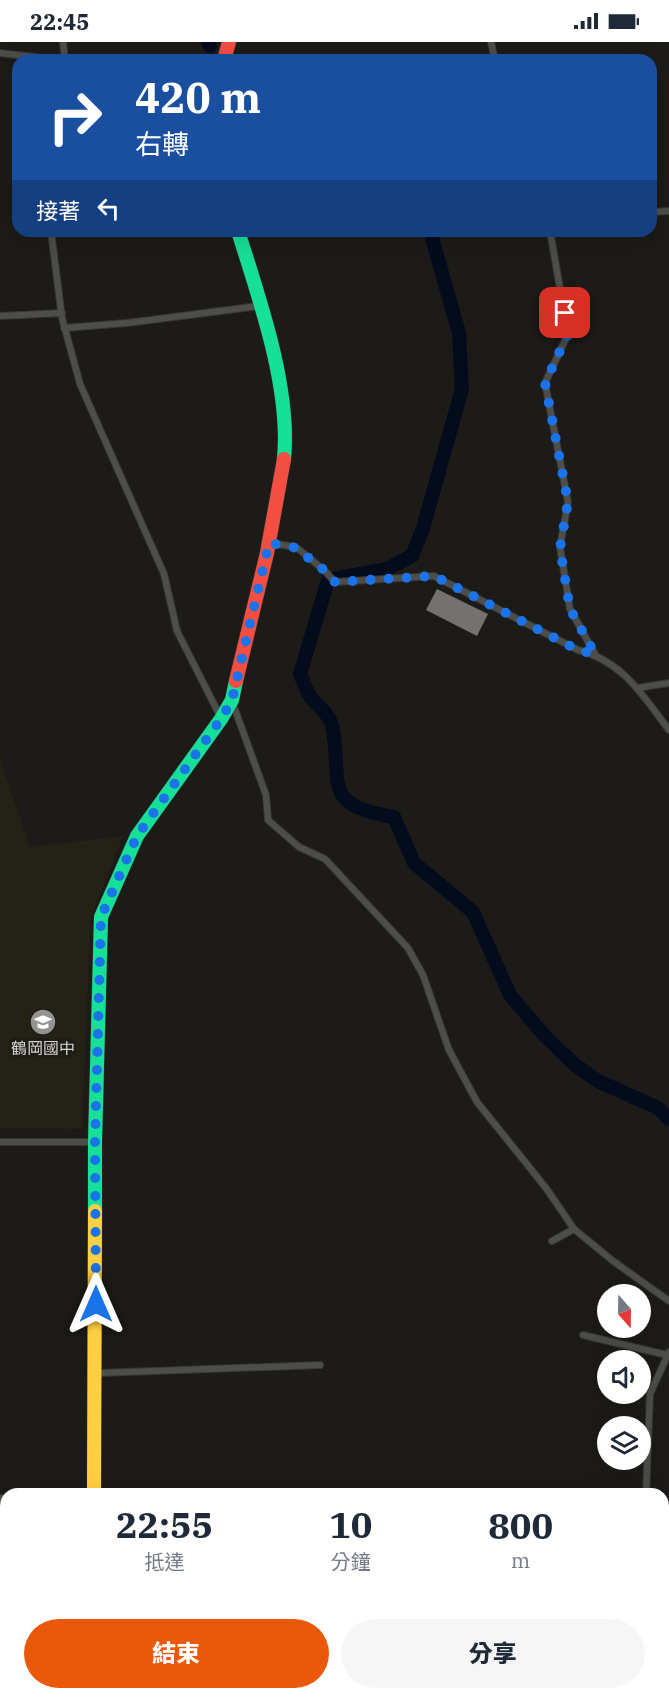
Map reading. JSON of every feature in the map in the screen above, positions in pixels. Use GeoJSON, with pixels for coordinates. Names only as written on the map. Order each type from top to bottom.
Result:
{"type":"FeatureCollection","features":[{"type":"Feature","properties":{"kind":"street"},"geometry":{"type":"LineString","coordinates":[[94,1488],[95,1142],[101,917],[137,836],[221,719],[232,700],[269,543],[285,448],[284,422],[275,368],[260,305],[240,237]]}},
{"type":"Feature","properties":{"kind":"lane"},"geometry":{"type":"LineString","coordinates":[[52,237],[64,328],[80,384],[164,574],[177,631],[221,719]]}},
{"type":"Feature","properties":{"kind":"lane"},"geometry":{"type":"LineString","coordinates":[[551,237],[568,334],[545,383],[568,502],[560,548],[570,609],[595,654]]}},
{"type":"Feature","properties":{"kind":"lane"},"geometry":{"type":"LineString","coordinates":[[64,328],[127,323],[260,305]]}},
{"type":"Feature","properties":{"kind":"lane"},"geometry":{"type":"LineString","coordinates":[[0,316],[62,313]]}},
{"type":"Feature","properties":{"kind":"lane"},"geometry":{"type":"LineString","coordinates":[[269,543],[296,548],[335,582],[434,576],[578,650],[595,654],[626,674],[669,730]]}},
{"type":"Feature","properties":{"kind":"lane"},"geometry":{"type":"LineString","coordinates":[[637,688],[669,682]]}},
{"type":"Feature","properties":{"kind":"lane"},"geometry":{"type":"LineString","coordinates":[[232,700],[266,795],[268,820],[299,847],[325,858],[408,948],[423,975],[449,1050],[477,1102],[546,1188],[574,1229],[613,1262],[669,1301]]}},
{"type":"Feature","properties":{"kind":"lane"},"geometry":{"type":"LineString","coordinates":[[0,1142],[95,1142]]}},
{"type":"Feature","properties":{"kind":"lane"},"geometry":{"type":"LineString","coordinates":[[552,1241],[574,1229]]}},
{"type":"Feature","properties":{"kind":"lane"},"geometry":{"type":"LineString","coordinates":[[583,1335],[668,1353],[650,1394],[646,1488]]}},
{"type":"Feature","properties":{"kind":"lane"},"geometry":{"type":"LineString","coordinates":[[96,1373],[320,1365]]}},
{"type":"Feature","properties":{"kind":"shaded area","name":"鶴岡國中"},"geometry":{"type":"Polygon","coordinates":[[[0,758],[30,847],[123,836],[91,917],[82,1129],[0,1128],[0,758]]]}},
{"type":"Feature","properties":{"kind":"building"},"geometry":{"type":"Polygon","coordinates":[[[437,589],[488,614],[477,636],[426,610],[437,589]]]}},
{"type":"Feature","properties":{"kind":"waterway"},"geometry":{"type":"LineString","coordinates":[[208,42],[210,46]]}},
{"type":"Feature","properties":{"kind":"waterway"},"geometry":{"type":"LineString","coordinates":[[432,237],[459,333],[462,389],[423,528],[412,556],[387,569],[328,580],[300,674],[310,697],[331,721],[339,788],[344,798],[354,806],[394,817],[414,863],[473,912],[510,995],[544,1035],[574,1064],[598,1081],[658,1108],[669,1119]]}},
{"type":"Feature","properties":{"kind":"traffic: fast"},"geometry":{"type":"LineString","coordinates":[[240,237],[264,314],[278,373],[283,403],[284,459]]}},
{"type":"Feature","properties":{"kind":"traffic: fast"},"geometry":{"type":"LineString","coordinates":[[95,1211],[101,917],[137,836],[221,719],[232,700],[236,681]]}},
{"type":"Feature","properties":{"kind":"traffic: slow"},"geometry":{"type":"LineString","coordinates":[[94,1488],[95,1211]]}},
{"type":"Feature","properties":{"kind":"traffic: jam"},"geometry":{"type":"LineString","coordinates":[[226,54],[229,42]]}},
{"type":"Feature","properties":{"kind":"traffic: jam"},"geometry":{"type":"LineString","coordinates":[[236,681],[267,553],[284,459]]}},
{"type":"Feature","properties":{"kind":"place","name":"鶴岡國中"},"geometry":{"type":"Point","coordinates":[43,1022]}},
{"type":"Feature","properties":{"kind":"route"},"geometry":{"type":"LineString","coordinates":[[96,1304],[95,1142],[101,917],[137,836],[221,719],[232,700],[269,543],[296,548],[335,582],[434,576],[578,650],[595,654],[570,609],[560,548],[568,502],[545,383],[568,334],[565,313]]}}]}
